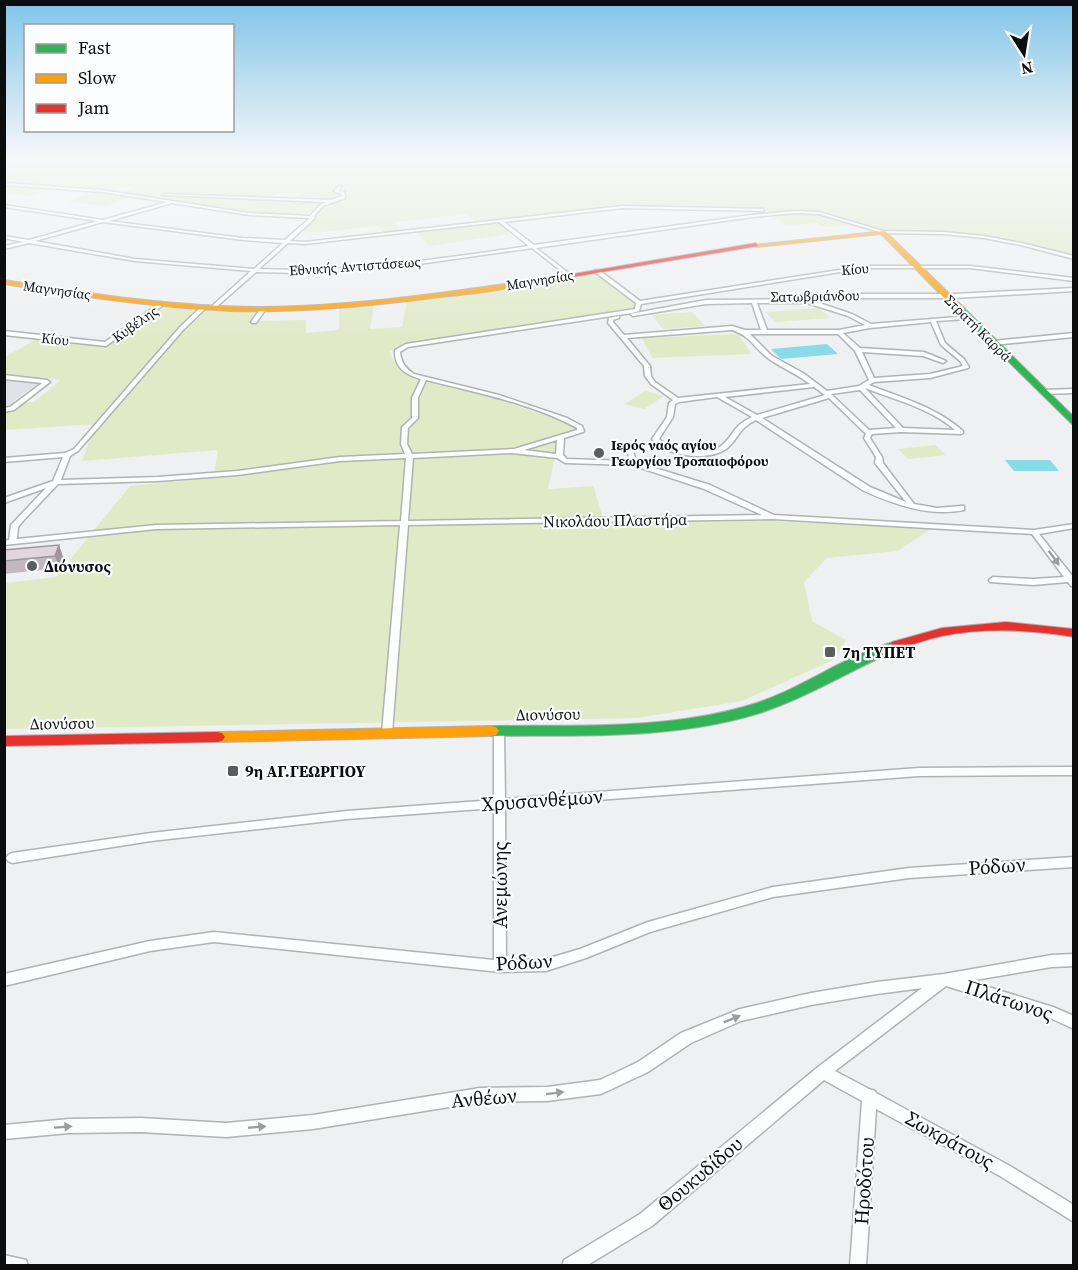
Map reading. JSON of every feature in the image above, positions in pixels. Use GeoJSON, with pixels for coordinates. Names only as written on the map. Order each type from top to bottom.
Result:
{"type":"FeatureCollection","features":[{"type":"Feature","properties":{"kind":"street"},"geometry":{"type":"LineString","coordinates":[[90,220],[285,242],[333,241],[507,220]]}},
{"type":"Feature","properties":{"kind":"street"},"geometry":{"type":"LineString","coordinates":[[4,248],[106,220]]}},
{"type":"Feature","properties":{"kind":"street"},"geometry":{"type":"LineString","coordinates":[[4,460],[67,455],[76,450],[182,328],[254,270],[308,220]]}},
{"type":"Feature","properties":{"kind":"street","name":"Εθνικής Αντιστάσεως"},"geometry":{"type":"LineString","coordinates":[[4,237],[135,260],[254,270],[309,271],[386,266],[728,220]]}},
{"type":"Feature","properties":{"kind":"street","name":"Εθνικής Αντιστάσεως"},"geometry":{"type":"LineString","coordinates":[[843,220],[883,232]]}},
{"type":"Feature","properties":{"kind":"street"},"geometry":{"type":"LineString","coordinates":[[500,221],[569,276]]}},
{"type":"Feature","properties":{"kind":"street","name":"Μαγνησίας"},"geometry":{"type":"LineString","coordinates":[[4,282],[163,303],[263,309],[432,296],[569,276],[764,243],[883,232],[943,233],[984,237],[1021,243],[1074,258]]}},
{"type":"Feature","properties":{"kind":"street","name":"Στρατή Καρρά"},"geometry":{"type":"LineString","coordinates":[[883,232],[1074,423]]}},
{"type":"Feature","properties":{"kind":"street","name":"Κίου"},"geometry":{"type":"LineString","coordinates":[[424,379],[403,369],[397,354],[400,348],[632,311],[639,307],[639,303],[837,270],[916,266],[992,269],[1074,280]]}},
{"type":"Feature","properties":{"kind":"street"},"geometry":{"type":"LineString","coordinates":[[597,271],[639,303]]}},
{"type":"Feature","properties":{"kind":"street"},"geometry":{"type":"LineString","coordinates":[[1049,290],[1047,288],[1057,277]]}},
{"type":"Feature","properties":{"kind":"street","name":"Σατωβριάνδου"},"geometry":{"type":"LineString","coordinates":[[685,297],[946,295],[1074,289]]}},
{"type":"Feature","properties":{"kind":"street"},"geometry":{"type":"LineString","coordinates":[[677,400],[653,383],[648,376],[647,366],[609,322],[611,319],[683,305],[754,301],[811,302],[850,315],[870,327]]}},
{"type":"Feature","properties":{"kind":"street"},"geometry":{"type":"LineString","coordinates":[[754,301],[764,331]]}},
{"type":"Feature","properties":{"kind":"street","name":"Κυβέλης"},"geometry":{"type":"LineString","coordinates":[[106,344],[163,303]]}},
{"type":"Feature","properties":{"kind":"street"},"geometry":{"type":"LineString","coordinates":[[254,322],[263,309]]}},
{"type":"Feature","properties":{"kind":"street"},"geometry":{"type":"LineString","coordinates":[[623,337],[732,328],[745,332],[839,332],[967,317]]}},
{"type":"Feature","properties":{"kind":"street"},"geometry":{"type":"LineString","coordinates":[[814,385],[677,400],[672,403],[670,417],[656,439],[659,445],[669,450],[699,453],[719,450],[736,429],[756,418],[807,404],[827,394],[863,387],[872,380],[930,376],[966,367],[962,360],[943,344],[933,321]]}},
{"type":"Feature","properties":{"kind":"street"},"geometry":{"type":"LineString","coordinates":[[745,332],[770,357],[801,374],[827,394],[869,434],[867,438],[879,457],[879,463],[911,504]]}},
{"type":"Feature","properties":{"kind":"street"},"geometry":{"type":"LineString","coordinates":[[839,332],[858,351],[872,380]]}},
{"type":"Feature","properties":{"kind":"street","name":"Κίου"},"geometry":{"type":"LineString","coordinates":[[4,333],[106,344]]}},
{"type":"Feature","properties":{"kind":"street"},"geometry":{"type":"LineString","coordinates":[[993,343],[1074,335]]}},
{"type":"Feature","properties":{"kind":"street"},"geometry":{"type":"LineString","coordinates":[[858,351],[924,354],[943,361]]}},
{"type":"Feature","properties":{"kind":"street"},"geometry":{"type":"LineString","coordinates":[[4,377],[47,382],[14,408],[6,410]]}},
{"type":"Feature","properties":{"kind":"street"},"geometry":{"type":"LineString","coordinates":[[387,733],[410,456],[404,444],[405,427],[415,418],[412,403],[416,390],[424,379],[497,396],[565,419],[582,429],[561,438],[512,451]]}},
{"type":"Feature","properties":{"kind":"street"},"geometry":{"type":"LineString","coordinates":[[863,387],[931,411],[947,419],[960,432],[901,430],[867,432]]}},
{"type":"Feature","properties":{"kind":"street"},"geometry":{"type":"LineString","coordinates":[[863,387],[901,430]]}},
{"type":"Feature","properties":{"kind":"street"},"geometry":{"type":"LineString","coordinates":[[1043,392],[1074,391]]}},
{"type":"Feature","properties":{"kind":"street"},"geometry":{"type":"LineString","coordinates":[[717,395],[886,499],[937,511],[962,508]]}},
{"type":"Feature","properties":{"kind":"street"},"geometry":{"type":"LineString","coordinates":[[559,456],[561,438]]}},
{"type":"Feature","properties":{"kind":"street"},"geometry":{"type":"LineString","coordinates":[[4,501],[56,482],[200,476],[268,471],[340,459],[512,451],[559,456],[570,463],[633,464],[697,483],[773,518]]}},
{"type":"Feature","properties":{"kind":"street"},"geometry":{"type":"LineString","coordinates":[[631,451],[633,464]]}},
{"type":"Feature","properties":{"kind":"street"},"geometry":{"type":"LineString","coordinates":[[9,543],[19,520],[56,482],[67,455]]}},
{"type":"Feature","properties":{"kind":"street","name":"Νικολάου Πλαστήρα"},"geometry":{"type":"LineString","coordinates":[[9,543],[156,527],[404,523],[773,518],[1034,532],[1074,526]]}},
{"type":"Feature","properties":{"kind":"street"},"geometry":{"type":"LineString","coordinates":[[1034,532],[1071,581]]}},
{"type":"Feature","properties":{"kind":"street"},"geometry":{"type":"LineString","coordinates":[[993,580],[1071,581]]}},
{"type":"Feature","properties":{"kind":"street","name":"Διονύσου"},"geometry":{"type":"LineString","coordinates":[[4,741],[651,728],[736,713],[770,704],[917,638],[968,626],[1030,627],[1074,633]]}},
{"type":"Feature","properties":{"kind":"street","name":"Ανεμώνης"},"geometry":{"type":"LineString","coordinates":[[499,731],[500,966]]}},
{"type":"Feature","properties":{"kind":"street","name":"Χρυσανθέμων"},"geometry":{"type":"LineString","coordinates":[[12,858],[151,837],[291,821],[919,772],[1074,771]]}},
{"type":"Feature","properties":{"kind":"street","name":"Ρόδων"},"geometry":{"type":"LineString","coordinates":[[4,980],[150,946],[214,937],[500,966],[546,965],[582,954],[648,927],[772,892],[909,873],[1074,862]]}},
{"type":"Feature","properties":{"kind":"street","name":"Ανθέων"},"geometry":{"type":"LineString","coordinates":[[4,1132],[69,1126],[141,1125],[226,1130],[313,1122],[480,1095],[547,1094],[601,1087],[643,1067],[686,1038],[740,1015],[822,997],[944,980],[1052,961],[1074,960]]}},
{"type":"Feature","properties":{"kind":"street","name":"Ανθέων"},"geometry":{"type":"LineString","coordinates":[[823,1072],[944,980]]}},
{"type":"Feature","properties":{"kind":"street","name":"Πλάτωνος"},"geometry":{"type":"LineString","coordinates":[[944,980],[1010,998],[1074,1023]]}},
{"type":"Feature","properties":{"kind":"street","name":"Σωκράτους"},"geometry":{"type":"LineString","coordinates":[[823,1072],[1005,1171],[1074,1214]]}},
{"type":"Feature","properties":{"kind":"street","name":"Θουκυδίδου"},"geometry":{"type":"LineString","coordinates":[[570,1266],[646,1220],[823,1072]]}},
{"type":"Feature","properties":{"kind":"street","name":"Ηροδότου"},"geometry":{"type":"LineString","coordinates":[[858,1266],[870,1096]]}},
{"type":"Feature","properties":{"kind":"street"},"geometry":{"type":"LineString","coordinates":[[4,1263],[20,1266]]}},
{"type":"Feature","properties":{"kind":"shaded area"},"geometry":{"type":"Polygon","coordinates":[[[4,379],[39,383],[13,401],[17,402],[5,408],[4,379]]]}},
{"type":"Feature","properties":{"kind":"green space"},"geometry":{"type":"Polygon","coordinates":[[[311,220],[410,220],[394,222],[403,231],[386,234],[378,226],[320,232],[301,231],[311,220]]]}},
{"type":"Feature","properties":{"kind":"green space"},"geometry":{"type":"Polygon","coordinates":[[[474,220],[497,220],[510,234],[430,246],[416,232],[478,224],[474,220]]]}},
{"type":"Feature","properties":{"kind":"green space"},"geometry":{"type":"Polygon","coordinates":[[[779,220],[1073,220],[1073,257],[1027,244],[971,235],[880,231],[861,225],[826,227],[817,223],[788,225],[779,220]]]}},
{"type":"Feature","properties":{"kind":"green space"},"geometry":{"type":"Polygon","coordinates":[[[596,273],[634,301],[635,309],[395,347],[389,353],[403,373],[416,379],[477,392],[573,425],[579,430],[559,437],[548,489],[593,486],[605,523],[770,521],[932,528],[898,551],[827,558],[804,582],[812,621],[846,640],[835,659],[742,701],[637,718],[5,729],[5,583],[56,577],[130,486],[213,478],[218,450],[82,461],[95,424],[5,430],[5,409],[9,409],[18,402],[34,402],[61,380],[5,374],[5,357],[37,339],[108,346],[165,305],[257,310],[252,321],[306,320],[306,333],[339,330],[339,308],[374,305],[370,329],[402,327],[407,301],[596,273]]]}},
{"type":"Feature","properties":{"kind":"green space"},"geometry":{"type":"Polygon","coordinates":[[[819,308],[830,318],[776,322],[765,312],[819,308]]]}},
{"type":"Feature","properties":{"kind":"green space"},"geometry":{"type":"Polygon","coordinates":[[[692,312],[705,326],[663,329],[652,315],[692,312]]]}},
{"type":"Feature","properties":{"kind":"green space"},"geometry":{"type":"Polygon","coordinates":[[[738,334],[752,354],[652,358],[642,338],[738,334]]]}},
{"type":"Feature","properties":{"kind":"green space"},"geometry":{"type":"Polygon","coordinates":[[[645,391],[664,396],[644,409],[625,404],[645,391]]]}},
{"type":"Feature","properties":{"kind":"green space"},"geometry":{"type":"Polygon","coordinates":[[[935,445],[946,455],[908,459],[898,449],[935,445]]]}},
{"type":"Feature","properties":{"kind":"water"},"geometry":{"type":"Polygon","coordinates":[[[827,344],[838,354],[781,359],[771,349],[827,344]]]}},
{"type":"Feature","properties":{"kind":"water"},"geometry":{"type":"Polygon","coordinates":[[[1005,460],[1050,460],[1059,471],[1014,471],[1005,460]]]}},
{"type":"Feature","properties":{"kind":"building"},"geometry":{"type":"Polygon","coordinates":[[[59,545],[55,556],[4,561],[4,550],[59,545]]]}},
{"type":"Feature","properties":{"kind":"traffic: fast"},"geometry":{"type":"LineString","coordinates":[[960,309],[1074,423]]}},
{"type":"Feature","properties":{"kind":"traffic: fast"},"geometry":{"type":"LineString","coordinates":[[491,731],[658,727],[723,717],[773,702],[897,645]]}},
{"type":"Feature","properties":{"kind":"traffic: slow"},"geometry":{"type":"LineString","coordinates":[[756,245],[883,232],[960,309]]}},
{"type":"Feature","properties":{"kind":"traffic: slow"},"geometry":{"type":"LineString","coordinates":[[4,282],[100,297],[165,304],[262,309],[356,305],[512,285]]}},
{"type":"Feature","properties":{"kind":"traffic: slow"},"geometry":{"type":"LineString","coordinates":[[217,737],[491,731]]}},
{"type":"Feature","properties":{"kind":"traffic: jam"},"geometry":{"type":"LineString","coordinates":[[512,285],[756,245]]}},
{"type":"Feature","properties":{"kind":"traffic: jam"},"geometry":{"type":"LineString","coordinates":[[897,645],[942,632],[985,626],[1028,627],[1074,633]]}},
{"type":"Feature","properties":{"kind":"traffic: jam"},"geometry":{"type":"LineString","coordinates":[[4,741],[217,737]]}},
{"type":"Feature","properties":{"kind":"place","name":"Ιερός ναός αγίου Γεωργίου Τροπαιοφόρου"},"geometry":{"type":"Point","coordinates":[599,453]}},
{"type":"Feature","properties":{"kind":"place","name":"Διόνυσος"},"geometry":{"type":"Point","coordinates":[32,566]}},
{"type":"Feature","properties":{"kind":"place","name":"7η ΤΥΠΕΤ"},"geometry":{"type":"Point","coordinates":[830,652]}},
{"type":"Feature","properties":{"kind":"place","name":"9η ΑΓ.ΓΕΩΡΓΙΟΥ"},"geometry":{"type":"Point","coordinates":[233,771]}}]}
